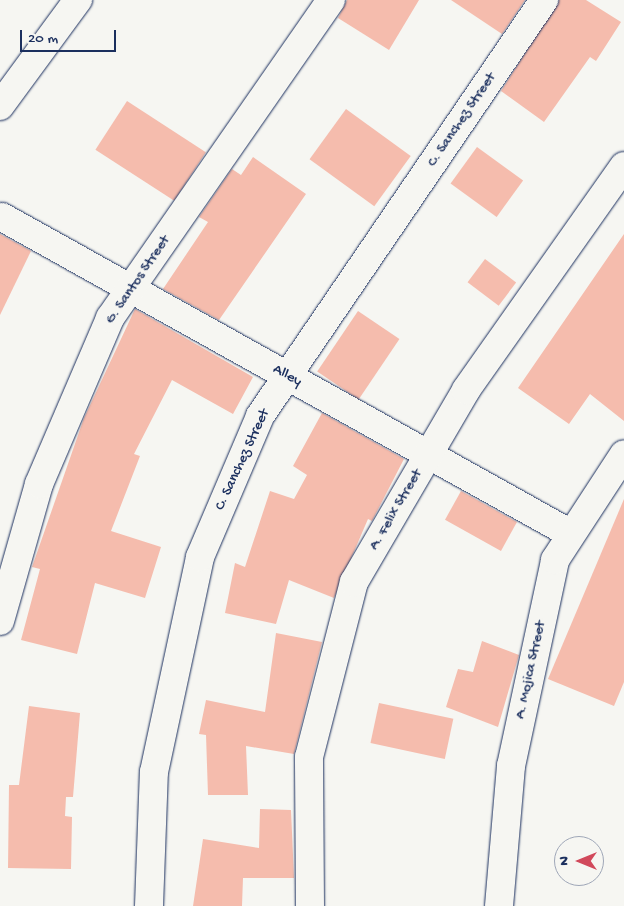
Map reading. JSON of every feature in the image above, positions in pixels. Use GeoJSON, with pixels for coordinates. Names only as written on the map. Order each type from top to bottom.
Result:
{"type":"FeatureCollection","features":[{"type":"Feature","properties":{"kind":"street"},"geometry":{"type":"LineString","coordinates":[[0,106],[78,0]]}},
{"type":"Feature","properties":{"kind":"street","name":"G. Santos Street"},"geometry":{"type":"LineString","coordinates":[[0,621],[39,484],[110,318],[331,0]]}},
{"type":"Feature","properties":{"kind":"street","name":"C. Sanchez Street"},"geometry":{"type":"LineString","coordinates":[[149,906],[154,772],[200,557],[260,416],[544,0]]}},
{"type":"Feature","properties":{"kind":"street","name":"A. Felix Street"},"geometry":{"type":"LineString","coordinates":[[310,906],[308,757],[354,582],[466,390],[624,166]]}},
{"type":"Feature","properties":{"kind":"street","name":"Alley"},"geometry":{"type":"LineString","coordinates":[[2,217],[132,287],[287,376],[430,453],[572,534]]}},
{"type":"Feature","properties":{"kind":"street","name":"A. Mojica Street"},"geometry":{"type":"LineString","coordinates":[[499,906],[510,766],[555,560],[624,454]]}},
{"type":"Feature","properties":{"kind":"building"},"geometry":{"type":"Polygon","coordinates":[[[347,0],[419,0],[389,50],[338,18],[347,0]]]}},
{"type":"Feature","properties":{"kind":"building"},"geometry":{"type":"Polygon","coordinates":[[[451,0],[525,0],[502,34],[451,0]]]}},
{"type":"Feature","properties":{"kind":"building"},"geometry":{"type":"Polygon","coordinates":[[[559,0],[586,0],[621,22],[596,61],[590,57],[544,122],[501,91],[559,0]]]}},
{"type":"Feature","properties":{"kind":"building"},"geometry":{"type":"Polygon","coordinates":[[[127,101],[206,152],[174,201],[95,150],[127,101]]]}},
{"type":"Feature","properties":{"kind":"building"},"geometry":{"type":"Polygon","coordinates":[[[346,109],[411,156],[374,206],[310,159],[346,109]]]}},
{"type":"Feature","properties":{"kind":"building"},"geometry":{"type":"Polygon","coordinates":[[[477,147],[523,181],[497,217],[451,183],[477,147]]]}},
{"type":"Feature","properties":{"kind":"building"},"geometry":{"type":"Polygon","coordinates":[[[253,157],[306,194],[219,320],[163,289],[208,222],[199,217],[232,169],[241,175],[253,157]]]}},
{"type":"Feature","properties":{"kind":"building"},"geometry":{"type":"Polygon","coordinates":[[[0,234],[31,251],[0,315],[0,234]]]}},
{"type":"Feature","properties":{"kind":"building"},"geometry":{"type":"Polygon","coordinates":[[[624,234],[624,421],[590,394],[569,424],[518,388],[624,234]]]}},
{"type":"Feature","properties":{"kind":"building"},"geometry":{"type":"Polygon","coordinates":[[[485,259],[516,282],[499,306],[468,282],[485,259]]]}},
{"type":"Feature","properties":{"kind":"building"},"geometry":{"type":"Polygon","coordinates":[[[135,309],[253,377],[233,414],[172,380],[134,454],[140,456],[111,531],[161,547],[145,598],[95,583],[77,654],[21,640],[40,569],[32,567],[84,418],[135,309]]]}},
{"type":"Feature","properties":{"kind":"building"},"geometry":{"type":"Polygon","coordinates":[[[358,311],[399,339],[359,399],[317,372],[358,311]]]}},
{"type":"Feature","properties":{"kind":"building"},"geometry":{"type":"Polygon","coordinates":[[[322,413],[404,459],[372,521],[368,519],[334,598],[289,580],[276,624],[225,613],[235,563],[245,567],[270,491],[294,499],[307,475],[293,466],[322,413]]]}},
{"type":"Feature","properties":{"kind":"building"},"geometry":{"type":"Polygon","coordinates":[[[461,491],[517,522],[501,551],[445,520],[461,491]]]}},
{"type":"Feature","properties":{"kind":"building"},"geometry":{"type":"Polygon","coordinates":[[[624,499],[624,682],[614,706],[548,679],[624,499]]]}},
{"type":"Feature","properties":{"kind":"building"},"geometry":{"type":"Polygon","coordinates":[[[276,633],[322,642],[294,754],[246,746],[248,795],[208,795],[206,735],[199,734],[206,700],[265,712],[276,633]]]}},
{"type":"Feature","properties":{"kind":"building"},"geometry":{"type":"Polygon","coordinates":[[[482,641],[519,655],[498,727],[446,707],[458,669],[473,672],[482,641]]]}},
{"type":"Feature","properties":{"kind":"building"},"geometry":{"type":"Polygon","coordinates":[[[379,703],[453,719],[445,759],[370,743],[379,703]]]}},
{"type":"Feature","properties":{"kind":"building"},"geometry":{"type":"Polygon","coordinates":[[[29,706],[80,713],[73,797],[66,797],[65,816],[72,817],[71,869],[8,868],[9,785],[19,785],[29,706]]]}},
{"type":"Feature","properties":{"kind":"building"},"geometry":{"type":"Polygon","coordinates":[[[260,809],[291,810],[294,878],[243,878],[242,906],[193,906],[203,839],[259,848],[260,809]]]}}]}
